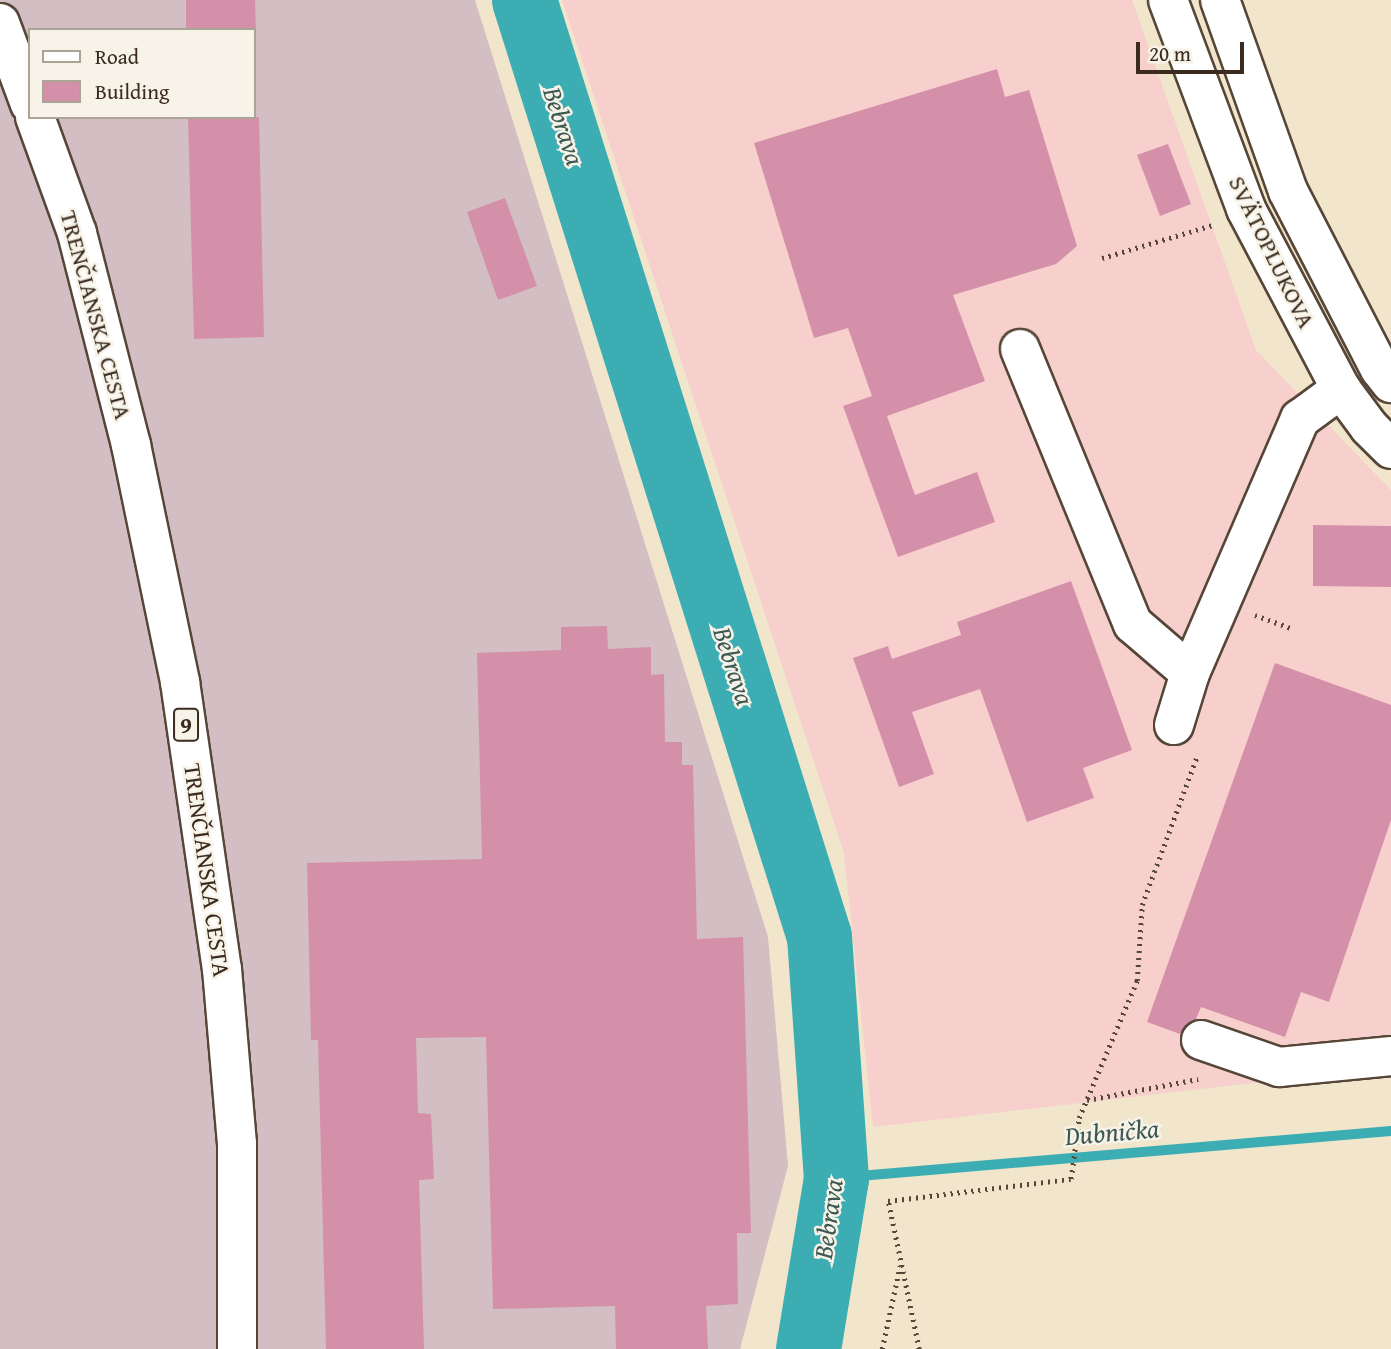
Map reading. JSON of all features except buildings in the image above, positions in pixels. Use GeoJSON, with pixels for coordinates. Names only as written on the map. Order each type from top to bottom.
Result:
{"type":"FeatureCollection","features":[{"type":"Feature","properties":{"kind":"main road","name":"SVÄTOPLUKOVA"},"geometry":{"type":"LineString","coordinates":[[1168,0],[1245,209],[1341,389],[1369,427],[1391,449]]}},
{"type":"Feature","properties":{"kind":"main road","name":"SVÄTOPLUKOVA"},"geometry":{"type":"LineString","coordinates":[[1220,0],[1288,191],[1387,371]]}},
{"type":"Feature","properties":{"kind":"main road"},"geometry":{"type":"LineString","coordinates":[[0,23],[28,99]]}},
{"type":"Feature","properties":{"kind":"main road","name":"TRENČIANSKA CESTA"},"geometry":{"type":"LineString","coordinates":[[36,119],[77,233],[131,445],[180,682],[223,982],[237,1144],[237,1349]]}},
{"type":"Feature","properties":{"kind":"main road"},"geometry":{"type":"LineString","coordinates":[[1020,349],[1133,624],[1190,673]]}},
{"type":"Feature","properties":{"kind":"main road"},"geometry":{"type":"LineString","coordinates":[[1174,725],[1190,673],[1300,419],[1341,389]]}},
{"type":"Feature","properties":{"kind":"main road"},"geometry":{"type":"LineString","coordinates":[[1201,1040],[1279,1067],[1391,1056]]}},
{"type":"Feature","properties":{"kind":"path"},"geometry":{"type":"LineString","coordinates":[[1102,258],[1215,224]]}},
{"type":"Feature","properties":{"kind":"path"},"geometry":{"type":"LineString","coordinates":[[1254,615],[1290,628]]}},
{"type":"Feature","properties":{"kind":"path"},"geometry":{"type":"LineString","coordinates":[[919,1349],[888,1201],[1071,1179],[1079,1118],[1137,981],[1142,905],[1199,755],[1174,725]]}},
{"type":"Feature","properties":{"kind":"path"},"geometry":{"type":"LineString","coordinates":[[1086,1101],[1206,1078]]}},
{"type":"Feature","properties":{"kind":"path"},"geometry":{"type":"LineString","coordinates":[[882,1349],[901,1262]]}},
{"type":"Feature","properties":{"kind":"shaded area"},"geometry":{"type":"Polygon","coordinates":[[[0,0],[475,0],[768,937],[788,1166],[740,1349],[0,1349],[0,0]]]}},
{"type":"Feature","properties":{"kind":"shaded area"},"geometry":{"type":"Polygon","coordinates":[[[562,0],[1132,0],[1256,350],[1391,490],[1391,1067],[873,1127],[844,853],[562,0]]]}},
{"type":"Feature","properties":{"kind":"waterway","name":"Bebrava"},"geometry":{"type":"LineString","coordinates":[[524,0],[819,936],[836,1178],[808,1349]]}},
{"type":"Feature","properties":{"kind":"waterway","name":"Dubnička"},"geometry":{"type":"LineString","coordinates":[[836,1178],[1391,1131]]}}]}
